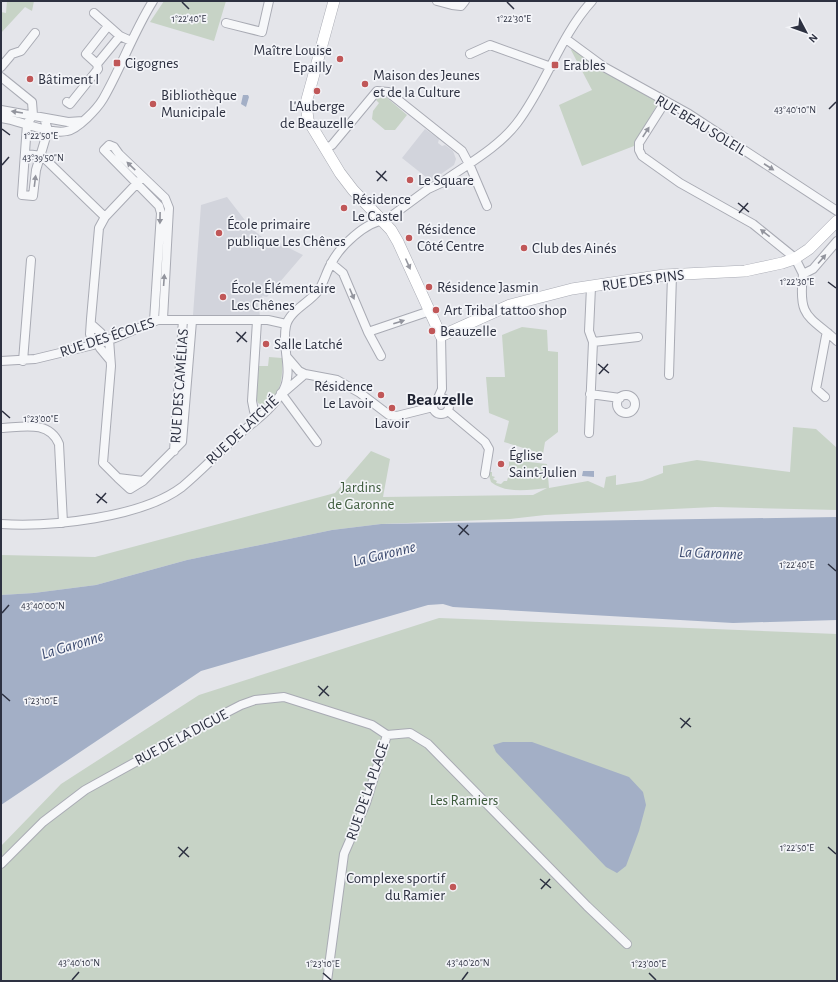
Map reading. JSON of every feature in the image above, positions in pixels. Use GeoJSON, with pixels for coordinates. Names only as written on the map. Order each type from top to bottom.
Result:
{"type":"FeatureCollection","features":[{"type":"Feature","properties":{"kind":"street"},"geometry":{"type":"LineString","coordinates":[[1,118],[13,119],[48,130],[66,132],[83,121],[94,112],[102,100],[131,41],[153,1]]}},
{"type":"Feature","properties":{"kind":"street"},"geometry":{"type":"LineString","coordinates":[[226,23],[262,32],[269,1]]}},
{"type":"Feature","properties":{"kind":"street"},"geometry":{"type":"LineString","coordinates":[[334,1],[306,103],[308,120],[346,181],[391,230],[398,242],[441,336],[442,389],[438,398],[434,402],[433,407]]}},
{"type":"Feature","properties":{"kind":"street"},"geometry":{"type":"LineString","coordinates":[[437,1],[453,3],[461,6],[465,1]]}},
{"type":"Feature","properties":{"kind":"street"},"geometry":{"type":"LineString","coordinates":[[286,324],[292,315],[319,290],[331,263],[347,243],[371,225],[382,220],[386,220],[428,189],[441,183],[502,139],[517,123],[531,104],[587,2]]}},
{"type":"Feature","properties":{"kind":"street"},"geometry":{"type":"LineString","coordinates":[[94,13],[120,36],[131,41]]}},
{"type":"Feature","properties":{"kind":"street"},"geometry":{"type":"LineString","coordinates":[[67,102],[70,104],[98,69],[97,64],[86,54],[108,26]]}},
{"type":"Feature","properties":{"kind":"street"},"geometry":{"type":"LineString","coordinates":[[1,67],[12,54],[21,51],[35,33]]}},
{"type":"Feature","properties":{"kind":"street"},"geometry":{"type":"LineString","coordinates":[[97,64],[120,36]]}},
{"type":"Feature","properties":{"kind":"street","name":"RUE BEAU SOLEIL"},"geometry":{"type":"LineString","coordinates":[[566,39],[604,67],[689,114],[837,211]]}},
{"type":"Feature","properties":{"kind":"street"},"geometry":{"type":"LineString","coordinates":[[470,54],[490,45],[551,67]]}},
{"type":"Feature","properties":{"kind":"street"},"geometry":{"type":"LineString","coordinates":[[1,77],[32,102],[33,115],[27,124],[22,195],[33,196],[36,170],[42,156],[48,130],[44,118]]}},
{"type":"Feature","properties":{"kind":"street"},"geometry":{"type":"LineString","coordinates":[[326,148],[332,145],[377,91],[383,90],[396,97],[402,104],[413,110],[462,151],[488,206]]}},
{"type":"Feature","properties":{"kind":"street"},"geometry":{"type":"LineString","coordinates":[[665,102],[639,143],[639,150],[642,156],[680,183],[754,224],[795,258],[803,274],[801,304],[805,312],[837,341]]}},
{"type":"Feature","properties":{"kind":"street"},"geometry":{"type":"LineString","coordinates":[[1,110],[68,122],[83,121]]}},
{"type":"Feature","properties":{"kind":"street"},"geometry":{"type":"LineString","coordinates":[[140,180],[114,147],[109,145],[104,150],[140,180],[165,198],[169,208],[154,321]]}},
{"type":"Feature","properties":{"kind":"street"},"geometry":{"type":"LineString","coordinates":[[26,154],[42,156],[105,217],[140,180]]}},
{"type":"Feature","properties":{"kind":"street","name":"RUE DES CAMÉLIAS"},"geometry":{"type":"LineString","coordinates":[[105,217],[99,228],[90,334],[111,351],[103,463],[118,478],[143,481],[182,442],[192,321]]}},
{"type":"Feature","properties":{"kind":"street","name":"RUE DES PINS"},"geometry":{"type":"LineString","coordinates":[[441,336],[521,302],[572,289],[672,275],[746,271],[782,263],[795,258],[809,248],[836,223]]}},
{"type":"Feature","properties":{"kind":"street"},"geometry":{"type":"LineString","coordinates":[[803,274],[813,269],[837,241]]}},
{"type":"Feature","properties":{"kind":"street"},"geometry":{"type":"LineString","coordinates":[[23,360],[31,260]]}},
{"type":"Feature","properties":{"kind":"street"},"geometry":{"type":"LineString","coordinates":[[162,261],[163,319]]}},
{"type":"Feature","properties":{"kind":"street"},"geometry":{"type":"LineString","coordinates":[[331,263],[343,273],[368,332],[381,356]]}},
{"type":"Feature","properties":{"kind":"street"},"geometry":{"type":"LineString","coordinates":[[669,375],[672,275]]}},
{"type":"Feature","properties":{"kind":"street"},"geometry":{"type":"LineString","coordinates":[[589,433],[593,342],[589,331],[591,287]]}},
{"type":"Feature","properties":{"kind":"street"},"geometry":{"type":"LineString","coordinates":[[368,332],[430,311]]}},
{"type":"Feature","properties":{"kind":"street","name":"RUE DES ÉCOLES"},"geometry":{"type":"LineString","coordinates":[[1,361],[23,360],[101,342],[154,321],[163,319],[192,321],[268,320],[286,324]]}},
{"type":"Feature","properties":{"kind":"street","name":"RUE DES CAMÉLIAS"},"geometry":{"type":"LineString","coordinates":[[174,451],[183,320]]}},
{"type":"Feature","properties":{"kind":"street"},"geometry":{"type":"LineString","coordinates":[[257,321],[252,401],[254,411],[258,417]]}},
{"type":"Feature","properties":{"kind":"street"},"geometry":{"type":"LineString","coordinates":[[91,324],[101,333],[100,348],[110,360]]}},
{"type":"Feature","properties":{"kind":"street","name":"RUE DE LATCHÉ"},"geometry":{"type":"LineString","coordinates":[[1,524],[18,525],[63,523],[126,511],[168,495],[181,487],[258,417],[281,393],[287,382],[286,324]]}},
{"type":"Feature","properties":{"kind":"street"},"geometry":{"type":"LineString","coordinates":[[825,397],[816,389],[826,336],[828,333]]}},
{"type":"Feature","properties":{"kind":"street"},"geometry":{"type":"LineString","coordinates":[[593,342],[638,337]]}},
{"type":"Feature","properties":{"kind":"street"},"geometry":{"type":"LineString","coordinates":[[287,357],[299,371],[305,374],[338,380],[360,393],[390,415],[397,416],[433,407]]}},
{"type":"Feature","properties":{"kind":"street"},"geometry":{"type":"LineString","coordinates":[[305,374],[281,393],[317,442]]}},
{"type":"Feature","properties":{"kind":"street"},"geometry":{"type":"LineString","coordinates":[[590,394],[620,398]]}},
{"type":"Feature","properties":{"kind":"street"},"geometry":{"type":"LineString","coordinates":[[438,398],[444,398],[448,401],[450,406],[448,411]]}},
{"type":"Feature","properties":{"kind":"street"},"geometry":{"type":"LineString","coordinates":[[433,407],[439,414],[448,411]]}},
{"type":"Feature","properties":{"kind":"street"},"geometry":{"type":"LineString","coordinates":[[448,411],[485,442],[489,448],[489,456],[485,474]]}},
{"type":"Feature","properties":{"kind":"street"},"geometry":{"type":"LineString","coordinates":[[1,428],[43,427],[56,438],[59,444],[63,523]]}},
{"type":"Feature","properties":{"kind":"street","name":"RUE DE LA DIGUE"},"geometry":{"type":"LineString","coordinates":[[1,864],[43,822],[85,790],[206,723],[241,705],[255,700],[284,697],[372,725],[387,735]]}},
{"type":"Feature","properties":{"kind":"street","name":"RUE DE LA PLAGE"},"geometry":{"type":"LineString","coordinates":[[327,981],[344,854],[366,803],[387,735],[410,733],[428,744],[587,906],[627,944]]}},
{"type":"Feature","properties":{"kind":"shaded area"},"geometry":{"type":"Polygon","coordinates":[[[425,129],[439,139],[438,143],[442,146],[445,145],[453,151],[456,159],[454,165],[431,181],[402,158],[425,129]]]}},
{"type":"Feature","properties":{"kind":"shaded area"},"geometry":{"type":"Polygon","coordinates":[[[227,197],[251,228],[262,237],[273,240],[303,255],[267,297],[262,296],[264,302],[258,304],[260,316],[193,315],[201,205],[227,197]]]}},
{"type":"Feature","properties":{"kind":"green space"},"geometry":{"type":"Polygon","coordinates":[[[7,1],[34,1],[32,11],[25,7],[1,33],[1,12],[6,13],[7,1]]]}},
{"type":"Feature","properties":{"kind":"green space"},"geometry":{"type":"Polygon","coordinates":[[[164,1],[226,1],[214,41],[150,22],[164,1]]]}},
{"type":"Feature","properties":{"kind":"green space"},"geometry":{"type":"Polygon","coordinates":[[[573,48],[607,73],[654,100],[657,105],[634,146],[582,166],[559,105],[592,90],[571,50],[573,48]]]}},
{"type":"Feature","properties":{"kind":"green space"},"geometry":{"type":"Polygon","coordinates":[[[380,96],[386,97],[407,115],[395,130],[385,130],[372,119],[373,111],[379,103],[376,100],[380,96]]]}},
{"type":"Feature","properties":{"kind":"green space"},"geometry":{"type":"Polygon","coordinates":[[[522,327],[547,330],[548,351],[558,352],[558,432],[545,442],[543,454],[504,442],[509,421],[489,413],[486,377],[505,377],[502,335],[522,327]]]}},
{"type":"Feature","properties":{"kind":"green space"},"geometry":{"type":"Polygon","coordinates":[[[269,357],[282,358],[280,386],[274,398],[262,405],[258,403],[256,398],[259,366],[268,366],[269,357]]]}},
{"type":"Feature","properties":{"kind":"green space","name":"Jardins de Garonne"},"geometry":{"type":"Polygon","coordinates":[[[793,427],[816,429],[837,448],[837,510],[715,507],[545,515],[510,519],[381,524],[332,530],[187,560],[96,585],[34,593],[1,595],[1,555],[95,557],[335,493],[371,451],[390,459],[383,497],[533,495],[547,488],[533,490],[511,490],[497,486],[491,482],[488,472],[492,472],[492,476],[495,477],[493,479],[497,481],[496,483],[501,484],[504,481],[507,481],[510,471],[507,470],[509,466],[509,456],[511,457],[511,460],[547,464],[549,488],[588,481],[604,488],[606,477],[616,475],[616,485],[642,481],[663,473],[663,466],[697,460],[790,472],[793,427]]]}},
{"type":"Feature","properties":{"kind":"green space","name":"Les Ramiers"},"geometry":{"type":"Polygon","coordinates":[[[439,618],[837,634],[837,981],[1,981],[1,846],[61,784],[199,695],[439,618]]]}},
{"type":"Feature","properties":{"kind":"water"},"geometry":{"type":"Polygon","coordinates":[[[243,95],[248,95],[249,97],[246,107],[241,104],[243,95]]]}},
{"type":"Feature","properties":{"kind":"water"},"geometry":{"type":"Polygon","coordinates":[[[583,471],[594,471],[594,477],[582,476],[583,471]]]}},
{"type":"Feature","properties":{"kind":"water","name":"La Garonne"},"geometry":{"type":"Polygon","coordinates":[[[837,517],[837,620],[733,623],[453,607],[443,604],[428,605],[201,671],[1,805],[1,595],[34,593],[96,585],[187,560],[332,530],[381,524],[837,517]]]}},
{"type":"Feature","properties":{"kind":"water"},"geometry":{"type":"Polygon","coordinates":[[[503,742],[532,742],[629,777],[643,792],[646,805],[639,831],[626,866],[617,873],[606,867],[496,752],[493,745],[503,742]]]}},
{"type":"Feature","properties":{"kind":"place","name":"Maître Louise Epailly"},"geometry":{"type":"Point","coordinates":[340,59]}},
{"type":"Feature","properties":{"kind":"place","name":"Cigognes"},"geometry":{"type":"Point","coordinates":[117,63]}},
{"type":"Feature","properties":{"kind":"place","name":"Erables"},"geometry":{"type":"Point","coordinates":[555,65]}},
{"type":"Feature","properties":{"kind":"place","name":"Bâtiment I"},"geometry":{"type":"Point","coordinates":[30,79]}},
{"type":"Feature","properties":{"kind":"place","name":"Maison des Jeunes et de la Culture"},"geometry":{"type":"Point","coordinates":[365,84]}},
{"type":"Feature","properties":{"kind":"place","name":"L'Auberge de Beauzelle"},"geometry":{"type":"Point","coordinates":[317,91]}},
{"type":"Feature","properties":{"kind":"place","name":"Bibliothèque Municipale"},"geometry":{"type":"Point","coordinates":[153,104]}},
{"type":"Feature","properties":{"kind":"place","name":"Le Square"},"geometry":{"type":"Point","coordinates":[410,180]}},
{"type":"Feature","properties":{"kind":"place","name":"Résidence Le Castel"},"geometry":{"type":"Point","coordinates":[344,208]}},
{"type":"Feature","properties":{"kind":"place","name":"École primaire publique Les Chênes"},"geometry":{"type":"Point","coordinates":[219,233]}},
{"type":"Feature","properties":{"kind":"place","name":"Résidence Côté Centre"},"geometry":{"type":"Point","coordinates":[409,238]}},
{"type":"Feature","properties":{"kind":"place","name":"Club des Ainés"},"geometry":{"type":"Point","coordinates":[524,248]}},
{"type":"Feature","properties":{"kind":"place","name":"Résidence Jasmin"},"geometry":{"type":"Point","coordinates":[429,287]}},
{"type":"Feature","properties":{"kind":"place","name":"École Élémentaire Les Chênes"},"geometry":{"type":"Point","coordinates":[223,297]}},
{"type":"Feature","properties":{"kind":"place","name":"Art Tribal tattoo shop"},"geometry":{"type":"Point","coordinates":[436,310]}},
{"type":"Feature","properties":{"kind":"place","name":"Beauzelle"},"geometry":{"type":"Point","coordinates":[432,331]}},
{"type":"Feature","properties":{"kind":"place","name":"Salle Latché"},"geometry":{"type":"Point","coordinates":[266,344]}},
{"type":"Feature","properties":{"kind":"place","name":"Résidence Le Lavoir"},"geometry":{"type":"Point","coordinates":[381,395]}},
{"type":"Feature","properties":{"kind":"place","name":"Lavoir"},"geometry":{"type":"Point","coordinates":[392,408]}},
{"type":"Feature","properties":{"kind":"place","name":"Église Saint-Julien"},"geometry":{"type":"Point","coordinates":[501,464]}},
{"type":"Feature","properties":{"kind":"place","name":"Complexe sportif du Ramier"},"geometry":{"type":"Point","coordinates":[453,887]}},
{"type":"Feature","properties":{"kind":"district","name":"Beauzelle"},"geometry":{"type":"Point","coordinates":[440,399]}}]}
